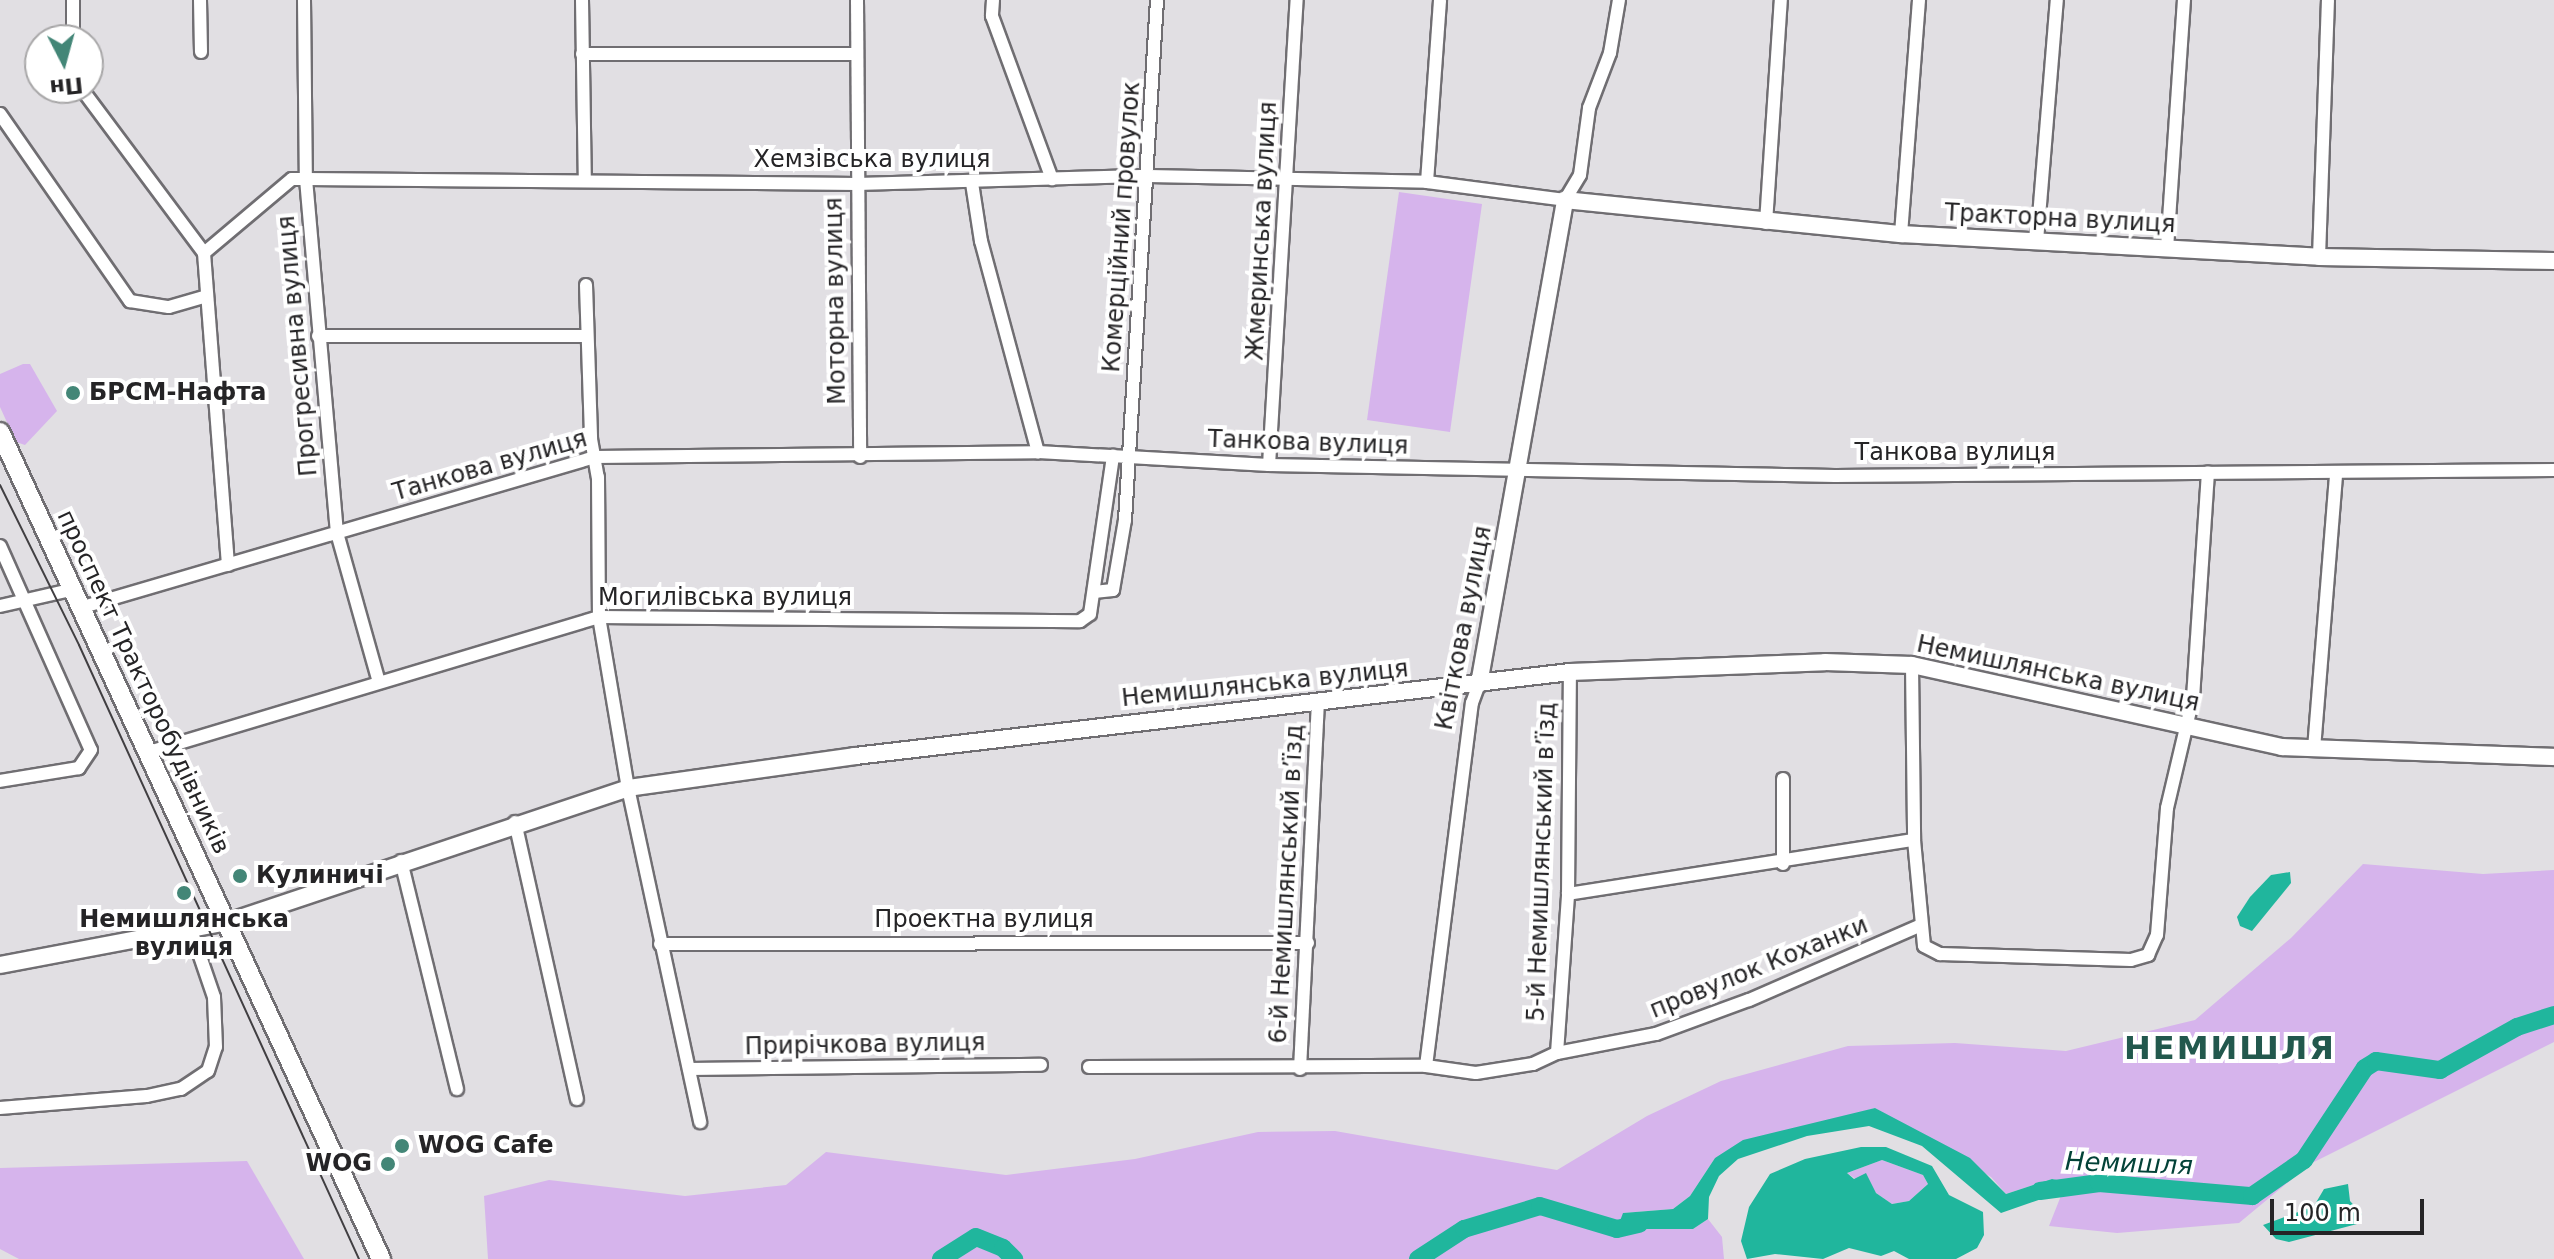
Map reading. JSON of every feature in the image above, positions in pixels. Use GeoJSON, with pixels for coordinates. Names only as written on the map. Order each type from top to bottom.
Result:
{"type":"FeatureCollection","features":[{"type":"Feature","properties":{"kind":"main road","name":"проспект Тракторобудівників"},"geometry":{"type":"LineString","coordinates":[[0,432],[381,1259]]}},
{"type":"Feature","properties":{"kind":"street"},"geometry":{"type":"LineString","coordinates":[[73,0],[73,24]]}},
{"type":"Feature","properties":{"kind":"street"},"geometry":{"type":"LineString","coordinates":[[200,0],[201,52]]}},
{"type":"Feature","properties":{"kind":"street","name":"Прогресивна вулиця"},"geometry":{"type":"LineString","coordinates":[[304,0],[306,179],[337,533],[379,682]]}},
{"type":"Feature","properties":{"kind":"street"},"geometry":{"type":"LineString","coordinates":[[582,0],[585,181]]}},
{"type":"Feature","properties":{"kind":"street","name":"Моторна вулиця"},"geometry":{"type":"LineString","coordinates":[[857,0],[860,457]]}},
{"type":"Feature","properties":{"kind":"street"},"geometry":{"type":"LineString","coordinates":[[993,0],[992,16],[1052,179]]}},
{"type":"Feature","properties":{"kind":"street","name":"Комерційний провулок"},"geometry":{"type":"LineString","coordinates":[[1094,592],[1109,593],[1117,577],[1130,457],[1157,0]]}},
{"type":"Feature","properties":{"kind":"street","name":"Жмеринська вулиця"},"geometry":{"type":"LineString","coordinates":[[1269,465],[1297,0]]}},
{"type":"Feature","properties":{"kind":"street"},"geometry":{"type":"LineString","coordinates":[[1427,182],[1440,0]]}},
{"type":"Feature","properties":{"kind":"street"},"geometry":{"type":"LineString","coordinates":[[1565,200],[1580,175],[1589,108],[1610,53],[1619,0]]}},
{"type":"Feature","properties":{"kind":"street"},"geometry":{"type":"LineString","coordinates":[[1766,223],[1781,0]]}},
{"type":"Feature","properties":{"kind":"street"},"geometry":{"type":"LineString","coordinates":[[1901,234],[1919,0]]}},
{"type":"Feature","properties":{"kind":"street"},"geometry":{"type":"LineString","coordinates":[[2037,241],[2057,0]]}},
{"type":"Feature","properties":{"kind":"street"},"geometry":{"type":"LineString","coordinates":[[2167,249],[2184,0]]}},
{"type":"Feature","properties":{"kind":"street"},"geometry":{"type":"LineString","coordinates":[[2319,257],[2328,0]]}},
{"type":"Feature","properties":{"kind":"street"},"geometry":{"type":"LineString","coordinates":[[582,54],[856,54]]}},
{"type":"Feature","properties":{"kind":"street"},"geometry":{"type":"LineString","coordinates":[[93,104],[204,253],[204,297],[212,317],[228,565]]}},
{"type":"Feature","properties":{"kind":"street"},"geometry":{"type":"LineString","coordinates":[[0,114],[130,301],[169,307],[204,297]]}},
{"type":"Feature","properties":{"kind":"street","name":"Хемзівська вулиця"},"geometry":{"type":"LineString","coordinates":[[204,253],[292,179],[857,184],[1149,176],[1427,182],[1565,200]]}},
{"type":"Feature","properties":{"kind":"street"},"geometry":{"type":"LineString","coordinates":[[972,183],[981,241],[1038,452]]}},
{"type":"Feature","properties":{"kind":"street","name":"Тракторна вулиця"},"geometry":{"type":"LineString","coordinates":[[1565,200],[1766,223],[1901,234],[2319,257],[2554,261]]}},
{"type":"Feature","properties":{"kind":"street","name":"Квіткова вулиця"},"geometry":{"type":"LineString","coordinates":[[1426,1066],[1472,703],[1479,684],[1519,471],[1565,200]]}},
{"type":"Feature","properties":{"kind":"street"},"geometry":{"type":"LineString","coordinates":[[586,285],[599,617],[628,788],[700,1122]]}},
{"type":"Feature","properties":{"kind":"street"},"geometry":{"type":"LineString","coordinates":[[318,336],[586,336]]}},
{"type":"Feature","properties":{"kind":"street","name":"Танкова вулиця"},"geometry":{"type":"LineString","coordinates":[[83,607],[595,457],[860,457],[1038,452],[1269,465],[1835,476],[2554,470]]}},
{"type":"Feature","properties":{"kind":"street"},"geometry":{"type":"LineString","coordinates":[[1094,592],[1113,456]]}},
{"type":"Feature","properties":{"kind":"street"},"geometry":{"type":"LineString","coordinates":[[1912,665],[1914,840],[1919,926],[1924,946],[1940,954],[2131,960],[2148,955],[2157,935],[2167,808],[2189,726],[2208,472]]}},
{"type":"Feature","properties":{"kind":"street"},"geometry":{"type":"LineString","coordinates":[[2314,749],[2336,473]]}},
{"type":"Feature","properties":{"kind":"street"},"geometry":{"type":"LineString","coordinates":[[0,546],[91,741],[90,757],[79,768],[0,781]]}},
{"type":"Feature","properties":{"kind":"street"},"geometry":{"type":"LineString","coordinates":[[0,606],[74,589]]}},
{"type":"Feature","properties":{"kind":"street","name":"Могилівська вулиця"},"geometry":{"type":"LineString","coordinates":[[149,752],[599,617],[1080,621],[1090,614],[1094,592]]}},
{"type":"Feature","properties":{"kind":"street","name":"Немишлянська вулиця"},"geometry":{"type":"LineString","coordinates":[[0,965],[228,922],[515,822],[628,788],[1570,672],[1794,662],[1912,665],[2250,742],[2314,749],[2554,757]]}},
{"type":"Feature","properties":{"kind":"street","name":"5-й Немишлянський в’їзд"},"geometry":{"type":"LineString","coordinates":[[1557,1053],[1568,894],[1570,672]]}},
{"type":"Feature","properties":{"kind":"street","name":"6-й Немишлянський в’їзд"},"geometry":{"type":"LineString","coordinates":[[1300,1069],[1318,702]]}},
{"type":"Feature","properties":{"kind":"street"},"geometry":{"type":"LineString","coordinates":[[1783,779],[1783,864]]}},
{"type":"Feature","properties":{"kind":"street"},"geometry":{"type":"LineString","coordinates":[[515,822],[577,1099]]}},
{"type":"Feature","properties":{"kind":"street"},"geometry":{"type":"LineString","coordinates":[[1568,894],[1783,864],[1914,840]]}},
{"type":"Feature","properties":{"kind":"street"},"geometry":{"type":"LineString","coordinates":[[401,861],[457,1089]]}},
{"type":"Feature","properties":{"kind":"street","name":"провулок Коханки"},"geometry":{"type":"LineString","coordinates":[[1426,1066],[1476,1073],[1533,1064],[1557,1053],[1656,1034],[1749,1000],[1919,926]]}},
{"type":"Feature","properties":{"kind":"street"},"geometry":{"type":"LineString","coordinates":[[0,1108],[147,1096],[181,1089],[208,1071],[216,1047],[214,997],[191,930]]}},
{"type":"Feature","properties":{"kind":"street","name":"Проектна вулиця"},"geometry":{"type":"LineString","coordinates":[[660,944],[1308,943]]}},
{"type":"Feature","properties":{"kind":"street","name":"Прирічкова вулиця"},"geometry":{"type":"LineString","coordinates":[[689,1069],[1041,1065]]}},
{"type":"Feature","properties":{"kind":"street"},"geometry":{"type":"LineString","coordinates":[[1089,1067],[1300,1069],[1426,1066]]}},
{"type":"Feature","properties":{"kind":"shaded area"},"geometry":{"type":"Polygon","coordinates":[[[1399,192],[1482,204],[1450,432],[1367,420],[1399,192]]]}},
{"type":"Feature","properties":{"kind":"shaded area"},"geometry":{"type":"Polygon","coordinates":[[[30,364],[57,411],[25,445],[16,442],[0,407],[0,374],[30,364]]]}},
{"type":"Feature","properties":{"kind":"shaded area"},"geometry":{"type":"Polygon","coordinates":[[[2363,864],[2483,874],[2554,870],[2554,1042],[2310,1164],[2239,1223],[2117,1233],[2049,1226],[2066,1183],[2052,1179],[2006,1194],[1991,1177],[1875,1108],[1715,1158],[1690,1196],[1673,1209],[1623,1213],[1693,1229],[1708,1219],[1722,1237],[1724,1259],[488,1259],[484,1196],[549,1180],[685,1196],[786,1185],[826,1152],[1006,1175],[1135,1159],[1258,1132],[1335,1131],[1557,1170],[1647,1116],[1721,1081],[1848,1046],[1955,1043],[2066,1051],[2195,1020],[2291,938],[2363,864]]]}},
{"type":"Feature","properties":{"kind":"shaded area"},"geometry":{"type":"Polygon","coordinates":[[[2290,872],[2291,883],[2252,931],[2240,926],[2237,917],[2250,897],[2271,875],[2290,872]]]}},
{"type":"Feature","properties":{"kind":"shaded area"},"geometry":{"type":"Polygon","coordinates":[[[1875,1108],[1970,1158],[2006,1194],[2052,1179],[2067,1182],[2059,1193],[2001,1213],[1922,1146],[1869,1126],[1807,1136],[1738,1159],[1719,1176],[1709,1197],[1708,1219],[1693,1229],[1617,1229],[1623,1213],[1673,1209],[1690,1196],[1715,1158],[1743,1140],[1875,1108]]]}},
{"type":"Feature","properties":{"kind":"shaded area"},"geometry":{"type":"Polygon","coordinates":[[[1861,1147],[1886,1147],[1932,1166],[1949,1195],[1983,1212],[1984,1235],[1977,1248],[1956,1259],[1909,1259],[1894,1251],[1881,1256],[1849,1248],[1823,1259],[1775,1254],[1747,1259],[1741,1241],[1749,1207],[1770,1174],[1805,1159],[1861,1147]],[[1882,1160],[1847,1173],[1854,1179],[1866,1173],[1876,1193],[1892,1204],[1909,1201],[1928,1184],[1923,1175],[1882,1160]]]}},
{"type":"Feature","properties":{"kind":"shaded area"},"geometry":{"type":"Polygon","coordinates":[[[1882,1160],[1923,1175],[1928,1184],[1909,1201],[1892,1204],[1847,1173],[1882,1160]]]}},
{"type":"Feature","properties":{"kind":"shaded area"},"geometry":{"type":"Polygon","coordinates":[[[247,1161],[304,1259],[19,1259],[0,1249],[0,1168],[247,1161]]]}},
{"type":"Feature","properties":{"kind":"shaded area"},"geometry":{"type":"Polygon","coordinates":[[[2348,1184],[2350,1201],[2362,1214],[2357,1224],[2289,1242],[2276,1239],[2263,1225],[2314,1206],[2324,1189],[2348,1184]]]}},
{"type":"Feature","properties":{"kind":"waterway","name":"Немишля"},"geometry":{"type":"LineString","coordinates":[[2040,1191],[2099,1183],[2252,1196],[2304,1160],[2365,1068],[2376,1061],[2440,1070],[2517,1027],[2554,1015]]}},
{"type":"Feature","properties":{"kind":"waterway","name":"Немишля"},"geometry":{"type":"LineString","coordinates":[[1418,1259],[1464,1229],[1540,1206],[1617,1229],[1639,1224]]}},
{"type":"Feature","properties":{"kind":"waterway","name":"Немишля"},"geometry":{"type":"LineString","coordinates":[[941,1259],[976,1237],[1003,1248],[1014,1259]]}},
{"type":"Feature","properties":{"kind":"tram line"},"geometry":{"type":"LineString","coordinates":[[0,485],[79,645],[359,1259]]}},
{"type":"Feature","properties":{"kind":"place","name":"БРСМ-Нафта"},"geometry":{"type":"Point","coordinates":[73,393]}},
{"type":"Feature","properties":{"kind":"place","name":"Кулиничі"},"geometry":{"type":"Point","coordinates":[240,876]}},
{"type":"Feature","properties":{"kind":"place","name":"Немишлянська вулиця"},"geometry":{"type":"Point","coordinates":[184,893]}},
{"type":"Feature","properties":{"kind":"place","name":"WOG Cafe"},"geometry":{"type":"Point","coordinates":[402,1146]}},
{"type":"Feature","properties":{"kind":"place","name":"WOG"},"geometry":{"type":"Point","coordinates":[388,1164]}},
{"type":"Feature","properties":{"kind":"district","name":"НЕМИШЛЯ"},"geometry":{"type":"Point","coordinates":[2230,1048]}}]}
